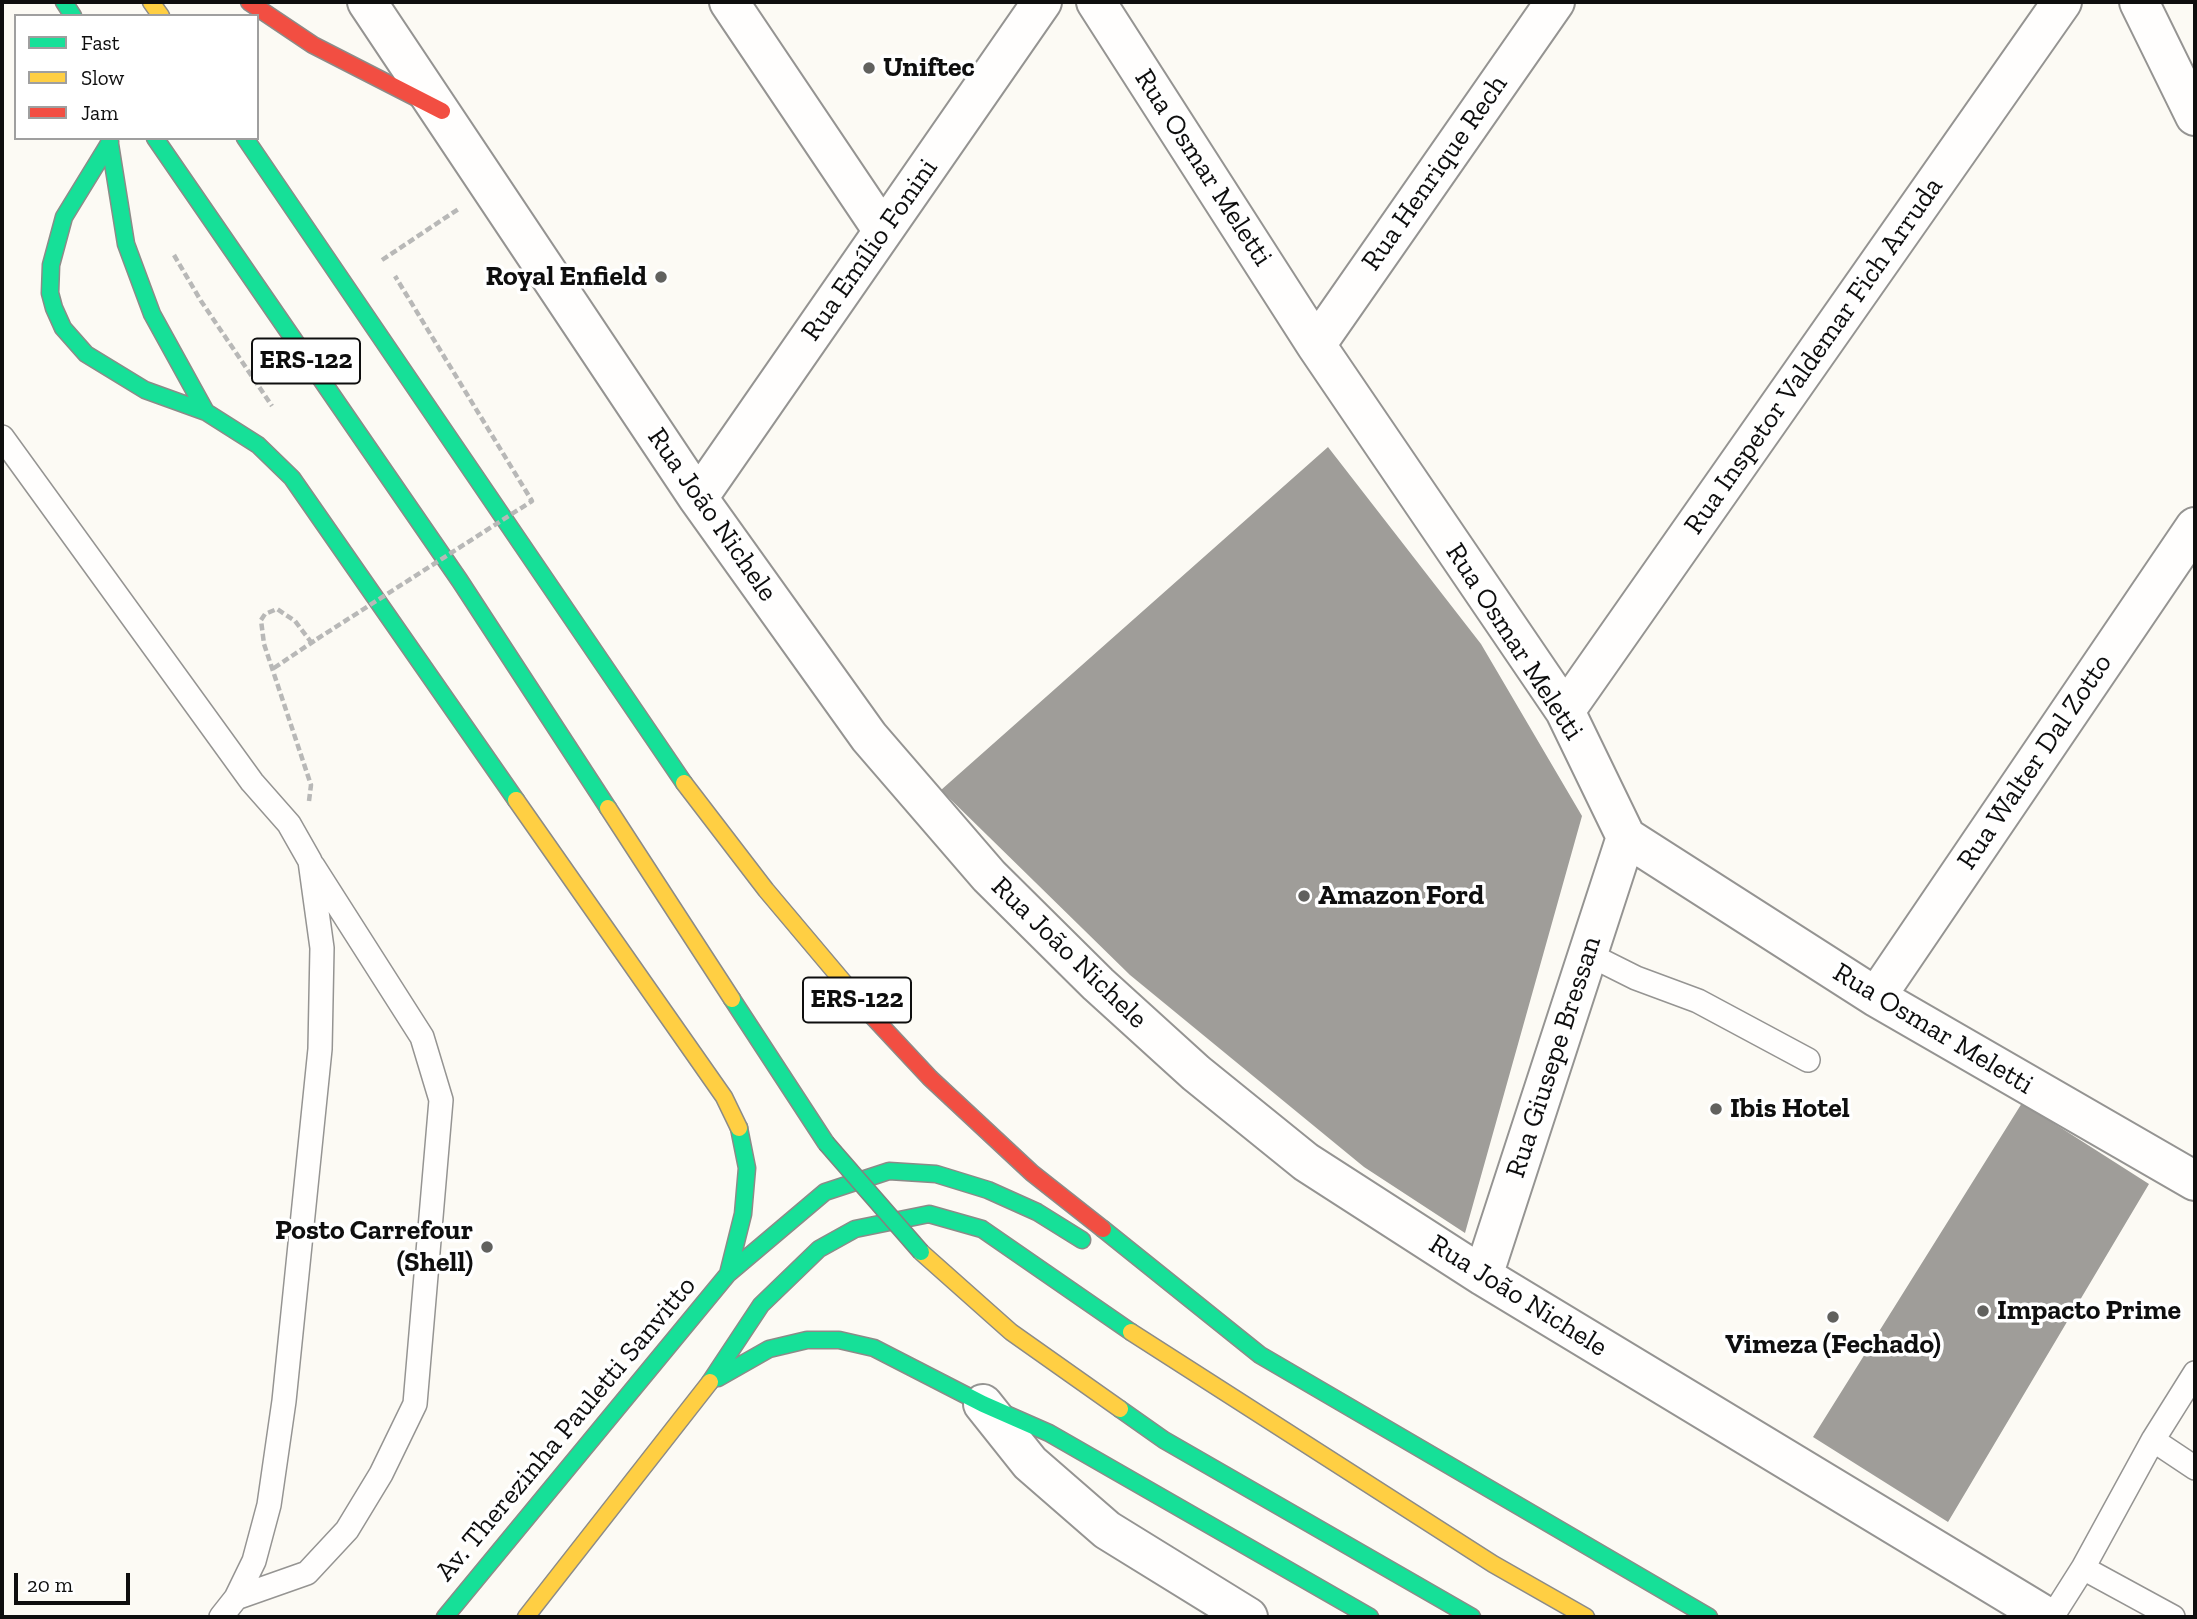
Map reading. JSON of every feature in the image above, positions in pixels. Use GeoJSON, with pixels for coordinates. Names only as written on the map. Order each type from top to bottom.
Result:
{"type":"FeatureCollection","features":[{"type":"Feature","properties":{"kind":"main road"},"geometry":{"type":"LineString","coordinates":[[249,2],[313,45],[442,111]]}},
{"type":"Feature","properties":{"kind":"main road"},"geometry":{"type":"LineString","coordinates":[[110,140],[126,244],[152,314],[206,412]]}},
{"type":"Feature","properties":{"kind":"main road"},"geometry":{"type":"LineString","coordinates":[[110,140],[64,217],[51,265],[50,293],[63,328],[86,354],[145,390],[206,412],[258,445],[292,478],[724,1097],[742,1134],[747,1168],[743,1214],[728,1274]]}},
{"type":"Feature","properties":{"kind":"main road","name":"ERS-122"},"geometry":{"type":"LineString","coordinates":[[156,140],[460,581],[826,1143],[921,1252],[1011,1332],[1164,1440],[1472,1617]]}},
{"type":"Feature","properties":{"kind":"main road","name":"ERS-122"},"geometry":{"type":"LineString","coordinates":[[246,140],[683,782],[765,890],[853,995],[930,1078],[1032,1174],[1260,1355],[1709,1617]]}},
{"type":"Feature","properties":{"kind":"main road","name":"Av. Therezinha Pauletti Sanvitto"},"geometry":{"type":"LineString","coordinates":[[444,1617],[728,1274],[825,1192],[889,1171],[936,1174],[988,1190],[1037,1212],[1096,1250]]}},
{"type":"Feature","properties":{"kind":"main road"},"geometry":{"type":"LineString","coordinates":[[526,1617],[710,1382],[761,1306],[819,1249],[855,1229],[929,1214],[982,1229],[1178,1364],[1493,1564],[1586,1617]]}},
{"type":"Feature","properties":{"kind":"main road"},"geometry":{"type":"LineString","coordinates":[[1120,1265],[1260,1355]]}},
{"type":"Feature","properties":{"kind":"main road"},"geometry":{"type":"LineString","coordinates":[[710,1382],[769,1349],[807,1340],[839,1340],[874,1348],[982,1404],[1049,1433],[1370,1617]]}},
{"type":"Feature","properties":{"kind":"street","name":"Rua João Nichele"},"geometry":{"type":"LineString","coordinates":[[366,2],[442,111],[698,498],[869,737],[1007,894],[1098,985],[1246,1113],[1306,1161],[1483,1276],[2049,1617]]}},
{"type":"Feature","properties":{"kind":"street"},"geometry":{"type":"LineString","coordinates":[[729,2],[883,231]]}},
{"type":"Feature","properties":{"kind":"street","name":"Rua Emílio Fonini"},"geometry":{"type":"LineString","coordinates":[[698,498],[1042,2]]}},
{"type":"Feature","properties":{"kind":"street","name":"Rua Osmar Meletti"},"geometry":{"type":"LineString","coordinates":[[1096,2],[1316,345],[1565,711],[1626,837],[1875,997],[2195,1181]]}},
{"type":"Feature","properties":{"kind":"street","name":"Rua Henrique Rech"},"geometry":{"type":"LineString","coordinates":[[1316,345],[1555,2]]}},
{"type":"Feature","properties":{"kind":"street","name":"Rua Inspetor Valdemar Fich Arruda"},"geometry":{"type":"LineString","coordinates":[[1565,711],[2062,2]]}},
{"type":"Feature","properties":{"kind":"street"},"geometry":{"type":"LineString","coordinates":[[2139,2],[2195,116]]}},
{"type":"Feature","properties":{"kind":"street","name":"Rua Walter Dal Zotto"},"geometry":{"type":"LineString","coordinates":[[1875,997],[2195,527]]}},
{"type":"Feature","properties":{"kind":"street","name":"Rua Giusepe Bressan"},"geometry":{"type":"LineString","coordinates":[[1483,1276],[1626,837]]}},
{"type":"Feature","properties":{"kind":"street"},"geometry":{"type":"LineString","coordinates":[[982,1404],[1030,1463],[1107,1530],[1248,1617]]}},
{"type":"Feature","properties":{"kind":"lane"},"geometry":{"type":"LineString","coordinates":[[2,437],[252,782],[289,824],[422,1037],[440,1100],[415,1404],[381,1474],[347,1530],[307,1573],[236,1598]]}},
{"type":"Feature","properties":{"kind":"lane"},"geometry":{"type":"LineString","coordinates":[[221,1617],[236,1598],[254,1561],[269,1505],[284,1401],[320,1049],[322,948],[310,861]]}},
{"type":"Feature","properties":{"kind":"lane"},"geometry":{"type":"LineString","coordinates":[[1588,954],[1698,1001],[1808,1060]]}},
{"type":"Feature","properties":{"kind":"lane"},"geometry":{"type":"LineString","coordinates":[[2049,1617],[2083,1568],[2153,1440],[2195,1373]]}},
{"type":"Feature","properties":{"kind":"lane"},"geometry":{"type":"LineString","coordinates":[[2153,1440],[2195,1468]]}},
{"type":"Feature","properties":{"kind":"lane"},"geometry":{"type":"LineString","coordinates":[[2083,1568],[2173,1617]]}},
{"type":"Feature","properties":{"kind":"path"},"geometry":{"type":"LineString","coordinates":[[383,260],[492,186]]}},
{"type":"Feature","properties":{"kind":"path"},"geometry":{"type":"LineString","coordinates":[[168,244],[201,301],[247,370]]}},
{"type":"Feature","properties":{"kind":"path"},"geometry":{"type":"LineString","coordinates":[[274,668],[532,501],[395,276]]}},
{"type":"Feature","properties":{"kind":"path"},"geometry":{"type":"LineString","coordinates":[[289,824],[304,814],[310,800],[311,785],[261,630],[265,614],[277,609],[295,621],[314,640]]}},
{"type":"Feature","properties":{"kind":"building","name":"Amazon Ford"},"geometry":{"type":"Polygon","coordinates":[[[1328,447],[1481,644],[1582,816],[1465,1233],[1364,1167],[1130,975],[941,790],[1328,447]]]}},
{"type":"Feature","properties":{"kind":"building","name":"Impacto Prime"},"geometry":{"type":"Polygon","coordinates":[[[2022,1103],[2149,1184],[1948,1522],[1813,1437],[2022,1103]]]}},
{"type":"Feature","properties":{"kind":"traffic: fast"},"geometry":{"type":"LineString","coordinates":[[64,2],[72,14]]}},
{"type":"Feature","properties":{"kind":"traffic: fast"},"geometry":{"type":"LineString","coordinates":[[109,140],[126,244],[152,314],[206,412],[258,445],[292,478],[516,800]]}},
{"type":"Feature","properties":{"kind":"traffic: fast"},"geometry":{"type":"LineString","coordinates":[[156,140],[460,581],[608,808]]}},
{"type":"Feature","properties":{"kind":"traffic: fast"},"geometry":{"type":"LineString","coordinates":[[246,140],[684,783]]}},
{"type":"Feature","properties":{"kind":"traffic: fast"},"geometry":{"type":"LineString","coordinates":[[110,142],[64,217],[51,265],[50,293],[54,308],[63,328],[86,354],[145,390],[206,412]]}},
{"type":"Feature","properties":{"kind":"traffic: fast"},"geometry":{"type":"LineString","coordinates":[[732,999],[826,1143]]}},
{"type":"Feature","properties":{"kind":"traffic: fast"},"geometry":{"type":"LineString","coordinates":[[728,1274],[743,1214],[747,1168],[739,1128]]}},
{"type":"Feature","properties":{"kind":"traffic: fast"},"geometry":{"type":"LineString","coordinates":[[826,1143],[921,1252]]}},
{"type":"Feature","properties":{"kind":"traffic: fast"},"geometry":{"type":"LineString","coordinates":[[728,1274],[825,1192],[889,1171],[936,1174],[988,1190],[1037,1212],[1082,1240]]}},
{"type":"Feature","properties":{"kind":"traffic: fast"},"geometry":{"type":"LineString","coordinates":[[710,1382],[761,1305],[819,1249],[855,1229],[929,1214],[982,1229],[1131,1332]]}},
{"type":"Feature","properties":{"kind":"traffic: fast"},"geometry":{"type":"LineString","coordinates":[[1103,1229],[1260,1355],[1709,1617]]}},
{"type":"Feature","properties":{"kind":"traffic: fast"},"geometry":{"type":"LineString","coordinates":[[445,1617],[728,1274]]}},
{"type":"Feature","properties":{"kind":"traffic: fast"},"geometry":{"type":"LineString","coordinates":[[718,1378],[769,1349],[807,1340],[839,1340],[874,1348],[983,1404],[1049,1433],[1370,1617]]}},
{"type":"Feature","properties":{"kind":"traffic: fast"},"geometry":{"type":"LineString","coordinates":[[1120,1409],[1164,1440],[1472,1617]]}},
{"type":"Feature","properties":{"kind":"traffic: slow"},"geometry":{"type":"LineString","coordinates":[[151,2],[160,14]]}},
{"type":"Feature","properties":{"kind":"traffic: slow"},"geometry":{"type":"LineString","coordinates":[[684,783],[766,890],[873,1017]]}},
{"type":"Feature","properties":{"kind":"traffic: slow"},"geometry":{"type":"LineString","coordinates":[[516,800],[724,1097],[739,1128]]}},
{"type":"Feature","properties":{"kind":"traffic: slow"},"geometry":{"type":"LineString","coordinates":[[608,808],[732,999]]}},
{"type":"Feature","properties":{"kind":"traffic: slow"},"geometry":{"type":"LineString","coordinates":[[921,1252],[1011,1332],[1120,1409]]}},
{"type":"Feature","properties":{"kind":"traffic: slow"},"geometry":{"type":"LineString","coordinates":[[1131,1332],[1493,1564],[1586,1617]]}},
{"type":"Feature","properties":{"kind":"traffic: slow"},"geometry":{"type":"LineString","coordinates":[[526,1617],[710,1382]]}},
{"type":"Feature","properties":{"kind":"traffic: jam"},"geometry":{"type":"LineString","coordinates":[[249,2],[313,45],[442,111]]}},
{"type":"Feature","properties":{"kind":"traffic: jam"},"geometry":{"type":"LineString","coordinates":[[873,1017],[930,1078],[1032,1173],[1103,1229]]}},
{"type":"Feature","properties":{"kind":"place","name":"Uniftec"},"geometry":{"type":"Point","coordinates":[869,68]}},
{"type":"Feature","properties":{"kind":"place","name":"Royal Enfield"},"geometry":{"type":"Point","coordinates":[661,277]}},
{"type":"Feature","properties":{"kind":"place","name":"Amazon Ford"},"geometry":{"type":"Point","coordinates":[1304,896]}},
{"type":"Feature","properties":{"kind":"place","name":"Ibis Hotel"},"geometry":{"type":"Point","coordinates":[1716,1109]}},
{"type":"Feature","properties":{"kind":"place","name":"Posto Carrefour (Shell)"},"geometry":{"type":"Point","coordinates":[487,1247]}},
{"type":"Feature","properties":{"kind":"place","name":"Impacto Prime"},"geometry":{"type":"Point","coordinates":[1983,1311]}},
{"type":"Feature","properties":{"kind":"place","name":"Vimeza (Fechado)"},"geometry":{"type":"Point","coordinates":[1833,1317]}}]}
